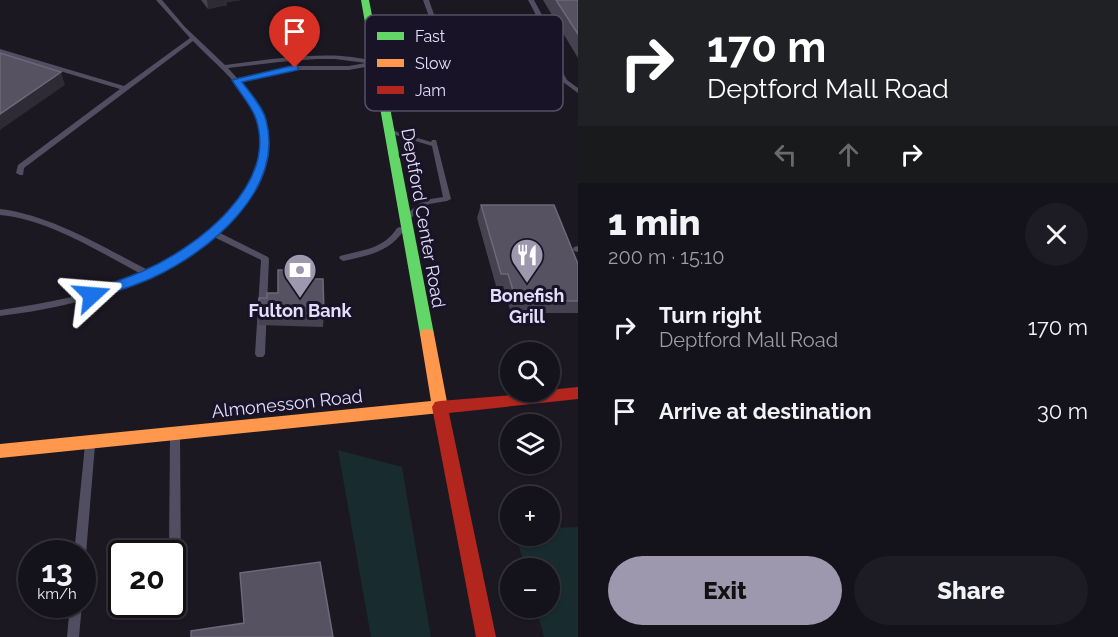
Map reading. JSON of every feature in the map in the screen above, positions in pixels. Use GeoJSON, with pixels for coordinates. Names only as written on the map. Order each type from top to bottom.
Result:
{"type":"FeatureCollection","features":[{"type":"Feature","properties":{"kind":"main road","name":"Deptford Center Road"},"geometry":{"type":"LineString","coordinates":[[365,0],[368,15]]}},
{"type":"Feature","properties":{"kind":"main road","name":"Deptford Center Road"},"geometry":{"type":"LineString","coordinates":[[385,111],[440,407],[486,637]]}},
{"type":"Feature","properties":{"kind":"main road","name":"Almonesson Road"},"geometry":{"type":"LineString","coordinates":[[0,451],[578,393]]}},
{"type":"Feature","properties":{"kind":"lane"},"geometry":{"type":"LineString","coordinates":[[0,313],[52,306],[100,293],[149,274],[200,243],[213,232],[243,202],[257,178],[263,161],[264,138],[261,118],[237,80],[192,38],[159,0]]}},
{"type":"Feature","properties":{"kind":"lane"},"geometry":{"type":"LineString","coordinates":[[426,0],[431,15]]}},
{"type":"Feature","properties":{"kind":"lane"},"geometry":{"type":"LineString","coordinates":[[531,0],[539,15]]}},
{"type":"Feature","properties":{"kind":"lane"},"geometry":{"type":"LineString","coordinates":[[20,173],[21,167],[192,38]]}},
{"type":"Feature","properties":{"kind":"lane"},"geometry":{"type":"LineString","coordinates":[[0,51],[125,87]]}},
{"type":"Feature","properties":{"kind":"lane"},"geometry":{"type":"LineString","coordinates":[[224,68],[270,61],[318,58],[350,57],[365,60]]}},
{"type":"Feature","properties":{"kind":"lane"},"geometry":{"type":"LineString","coordinates":[[237,80],[295,68],[349,68],[365,65]]}},
{"type":"Feature","properties":{"kind":"lane"},"geometry":{"type":"LineString","coordinates":[[563,76],[567,83],[578,91]]}},
{"type":"Feature","properties":{"kind":"lane"},"geometry":{"type":"LineString","coordinates":[[343,258],[370,253],[396,240],[405,220],[427,202],[447,199],[435,143],[389,131]]}},
{"type":"Feature","properties":{"kind":"lane"},"geometry":{"type":"LineString","coordinates":[[0,212],[10,211],[61,231],[149,274]]}},
{"type":"Feature","properties":{"kind":"lane"},"geometry":{"type":"LineString","coordinates":[[213,232],[265,259],[260,354]]}},
{"type":"Feature","properties":{"kind":"lane"},"geometry":{"type":"LineString","coordinates":[[175,433],[175,540]]}},
{"type":"Feature","properties":{"kind":"lane"},"geometry":{"type":"LineString","coordinates":[[81,540],[91,441]]}},
{"type":"Feature","properties":{"kind":"lane"},"geometry":{"type":"LineString","coordinates":[[73,637],[75,618]]}},
{"type":"Feature","properties":{"kind":"green space"},"geometry":{"type":"Polygon","coordinates":[[[338,450],[402,467],[431,637],[371,637],[338,450]]]}},
{"type":"Feature","properties":{"kind":"green space"},"geometry":{"type":"Polygon","coordinates":[[[578,527],[578,637],[544,637],[539,618],[560,618],[560,558],[522,558],[519,546],[560,546],[560,528],[578,527]]]}},
{"type":"Feature","properties":{"kind":"building"},"geometry":{"type":"Polygon","coordinates":[[[556,0],[578,0],[578,34],[556,0]]]}},
{"type":"Feature","properties":{"kind":"building"},"geometry":{"type":"Polygon","coordinates":[[[0,53],[61,72],[0,114],[0,53]]]}},
{"type":"Feature","properties":{"kind":"building"},"geometry":{"type":"Polygon","coordinates":[[[481,205],[554,205],[578,264],[578,301],[516,300],[508,274],[501,274],[481,205]]]}},
{"type":"Feature","properties":{"kind":"building","name":"Fulton Bank"},"geometry":{"type":"Polygon","coordinates":[[[278,270],[313,270],[313,279],[323,279],[324,314],[258,312],[259,298],[267,298],[267,293],[278,293],[278,270]]]}},
{"type":"Feature","properties":{"kind":"building"},"geometry":{"type":"Polygon","coordinates":[[[320,562],[333,637],[191,637],[191,631],[244,623],[240,573],[320,562]]]}},
{"type":"Feature","properties":{"kind":"traffic: fast"},"geometry":{"type":"LineString","coordinates":[[365,0],[368,15]]}},
{"type":"Feature","properties":{"kind":"traffic: fast"},"geometry":{"type":"LineString","coordinates":[[386,111],[427,334]]}},
{"type":"Feature","properties":{"kind":"traffic: slow"},"geometry":{"type":"LineString","coordinates":[[0,451],[440,407],[427,334]]}},
{"type":"Feature","properties":{"kind":"traffic: jam"},"geometry":{"type":"LineString","coordinates":[[440,407],[578,393]]}},
{"type":"Feature","properties":{"kind":"traffic: jam"},"geometry":{"type":"LineString","coordinates":[[440,407],[486,637]]}},
{"type":"Feature","properties":{"kind":"place","name":"Bonefish Grill"},"geometry":{"type":"Point","coordinates":[527,284]}},
{"type":"Feature","properties":{"kind":"place","name":"Fulton Bank"},"geometry":{"type":"Point","coordinates":[300,299]}},
{"type":"Feature","properties":{"kind":"route"},"geometry":{"type":"LineString","coordinates":[[92,295],[149,274],[180,256],[213,232],[243,202],[257,178],[262,163],[264,138],[261,118],[237,80],[295,68]]}}]}
